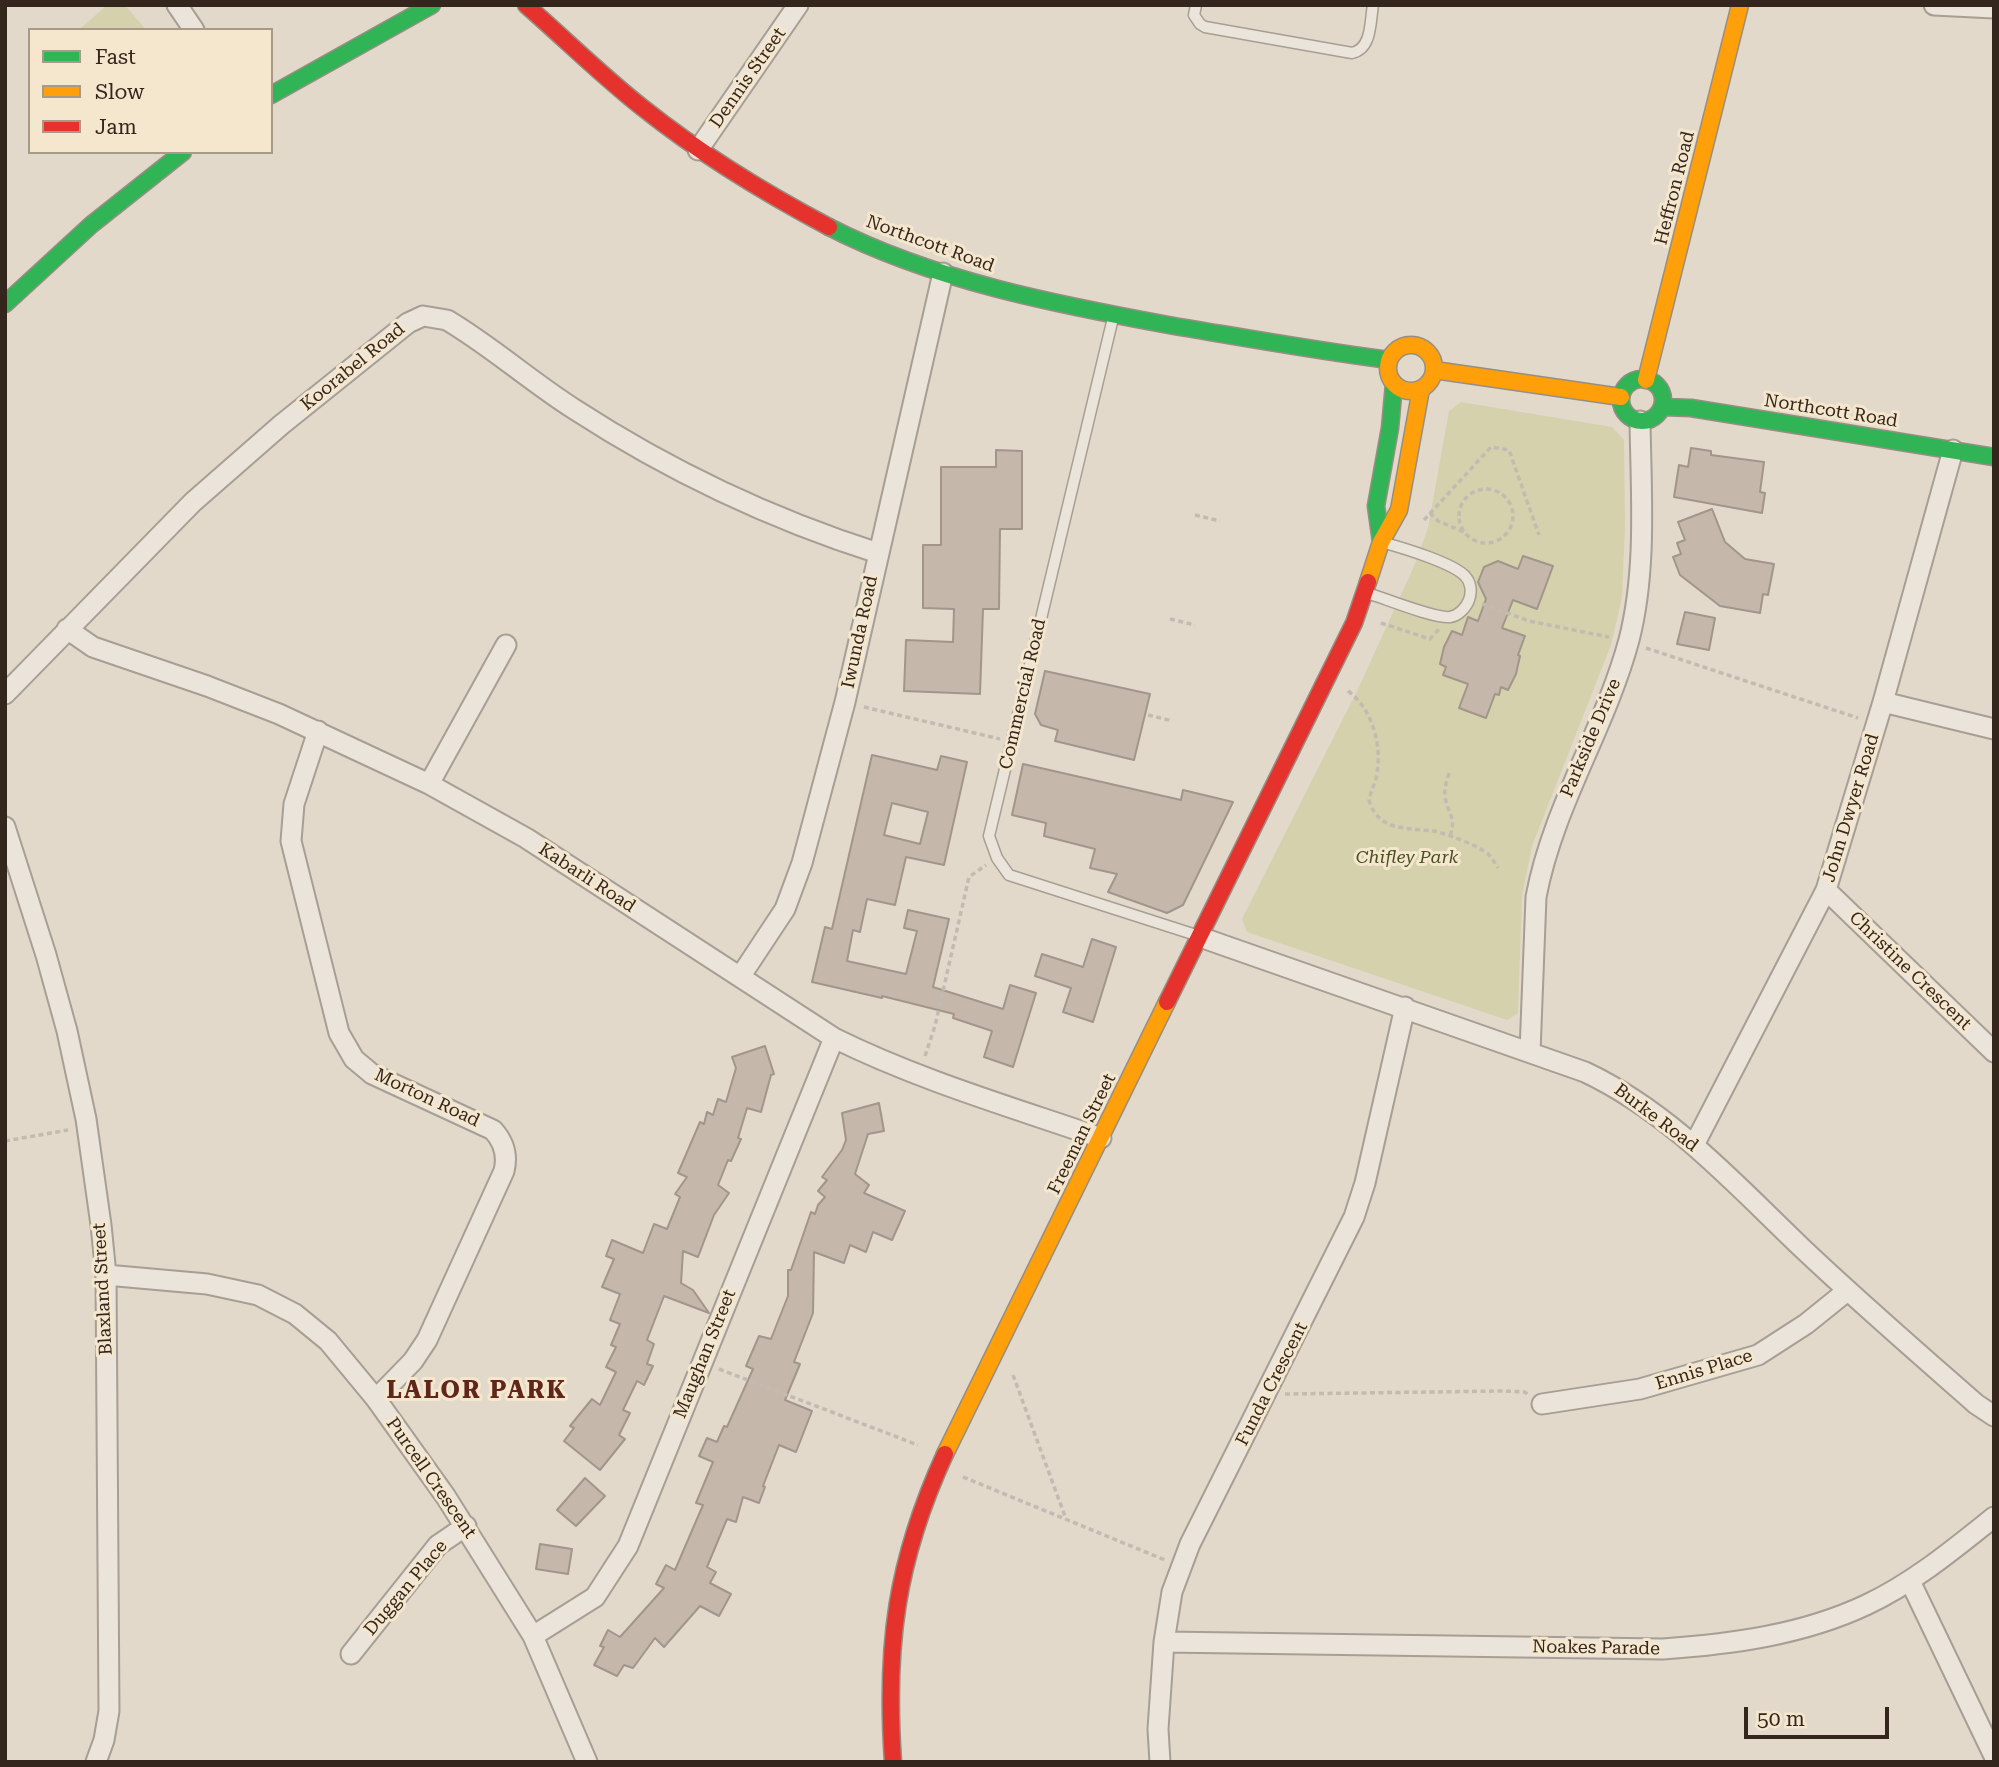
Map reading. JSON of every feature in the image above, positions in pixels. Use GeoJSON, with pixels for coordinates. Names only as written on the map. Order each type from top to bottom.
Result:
{"type":"FeatureCollection","features":[{"type":"Feature","properties":{"kind":"street"},"geometry":{"type":"LineString","coordinates":[[177,5],[193,28]]}},
{"type":"Feature","properties":{"kind":"street"},"geometry":{"type":"LineString","coordinates":[[273,94],[432,5]]}},
{"type":"Feature","properties":{"kind":"street","name":"Northcott Road"},"geometry":{"type":"LineString","coordinates":[[526,5],[627,96],[698,150],[774,199],[898,256],[1038,300],[1389,360]]}},
{"type":"Feature","properties":{"kind":"street","name":"Dennis Street"},"geometry":{"type":"LineString","coordinates":[[698,150],[798,5]]}},
{"type":"Feature","properties":{"kind":"street","name":"Heffron Road"},"geometry":{"type":"LineString","coordinates":[[1646,380],[1740,5]]}},
{"type":"Feature","properties":{"kind":"street"},"geometry":{"type":"LineString","coordinates":[[1934,5],[1994,8]]}},
{"type":"Feature","properties":{"kind":"street"},"geometry":{"type":"LineString","coordinates":[[5,304],[91,224],[181,154]]}},
{"type":"Feature","properties":{"kind":"street","name":"Iwunda Road"},"geometry":{"type":"LineString","coordinates":[[740,977],[785,909],[802,863],[845,702],[943,272]]}},
{"type":"Feature","properties":{"kind":"street","name":"Koorabel Road"},"geometry":{"type":"LineString","coordinates":[[5,694],[193,502],[281,425],[408,323],[423,316],[447,320],[573,409],[682,472],[784,519],[878,554]]}},
{"type":"Feature","properties":{"kind":"street"},"geometry":{"type":"LineString","coordinates":[[1409,345],[1427,352],[1434,370],[1429,383],[1421,389],[1406,391],[1394,384],[1388,372],[1389,360],[1397,350],[1409,345]]}},
{"type":"Feature","properties":{"kind":"street"},"geometry":{"type":"LineString","coordinates":[[1434,370],[1621,397]]}},
{"type":"Feature","properties":{"kind":"street"},"geometry":{"type":"LineString","coordinates":[[1646,380],[1660,390],[1662,407],[1654,418],[1634,420],[1625,413],[1621,397],[1627,385],[1646,380]]}},
{"type":"Feature","properties":{"kind":"street","name":"Freeman Street"},"geometry":{"type":"LineString","coordinates":[[1381,542],[1376,506],[1390,428],[1394,384]]}},
{"type":"Feature","properties":{"kind":"street","name":"Freeman Street"},"geometry":{"type":"LineString","coordinates":[[893,1762],[888,1695],[891,1638],[906,1560],[918,1518],[957,1428],[1354,623],[1381,542],[1399,510],[1421,389]]}},
{"type":"Feature","properties":{"kind":"street","name":"Northcott Road"},"geometry":{"type":"LineString","coordinates":[[1662,407],[1691,408],[1994,457]]}},
{"type":"Feature","properties":{"kind":"street","name":"Parkside Drive"},"geometry":{"type":"LineString","coordinates":[[1530,1052],[1536,897],[1539,880],[1564,801],[1615,685],[1634,619],[1640,531],[1640,421]]}},
{"type":"Feature","properties":{"kind":"street","name":"John Dwyer Road"},"geometry":{"type":"LineString","coordinates":[[1693,1145],[1826,890],[1883,702],[1953,450]]}},
{"type":"Feature","properties":{"kind":"street","name":"Kabarli Road"},"geometry":{"type":"LineString","coordinates":[[67,629],[93,647],[207,687],[318,731],[429,784],[526,838],[834,1038],[876,1059],[1101,1138]]}},
{"type":"Feature","properties":{"kind":"street"},"geometry":{"type":"LineString","coordinates":[[429,784],[506,645]]}},
{"type":"Feature","properties":{"kind":"street"},"geometry":{"type":"LineString","coordinates":[[1883,702],[1994,729]]}},
{"type":"Feature","properties":{"kind":"street","name":"Morton Road"},"geometry":{"type":"LineString","coordinates":[[318,731],[294,804],[291,841],[339,1033],[354,1059],[372,1074],[493,1130],[502,1141],[506,1158],[504,1171],[427,1340],[413,1361],[376,1399]]}},
{"type":"Feature","properties":{"kind":"street","name":"Blaxland Street"},"geometry":{"type":"LineString","coordinates":[[5,827],[46,954],[67,1031],[86,1119],[106,1275],[109,1711],[104,1740],[96,1762]]}},
{"type":"Feature","properties":{"kind":"street","name":"Christine Crescent"},"geometry":{"type":"LineString","coordinates":[[1826,890],[1994,1052]]}},
{"type":"Feature","properties":{"kind":"street","name":"Burke Road"},"geometry":{"type":"LineString","coordinates":[[1200,937],[1405,1007],[1607,1082],[1643,1104],[1693,1145],[1847,1291],[1976,1404],[1994,1416]]}},
{"type":"Feature","properties":{"kind":"street","name":"Funda Crescent"},"geometry":{"type":"LineString","coordinates":[[1160,1762],[1158,1729],[1164,1642],[1172,1592],[1190,1544],[1327,1274],[1359,1203],[1405,1007]]}},
{"type":"Feature","properties":{"kind":"street","name":"Maughan Street"},"geometry":{"type":"LineString","coordinates":[[533,1636],[595,1597],[628,1546],[834,1038]]}},
{"type":"Feature","properties":{"kind":"street","name":"Purcell Crescent"},"geometry":{"type":"LineString","coordinates":[[106,1275],[226,1287],[258,1295],[295,1314],[328,1341],[376,1399],[466,1526],[533,1636],[587,1762]]}},
{"type":"Feature","properties":{"kind":"street","name":"Ennis Place"},"geometry":{"type":"LineString","coordinates":[[1542,1404],[1640,1389],[1758,1355],[1806,1324],[1847,1291]]}},
{"type":"Feature","properties":{"kind":"street","name":"Noakes Parade"},"geometry":{"type":"LineString","coordinates":[[1164,1642],[1663,1649],[1727,1644],[1825,1622],[1867,1605],[1910,1581],[1994,1517]]}},
{"type":"Feature","properties":{"kind":"street","name":"Duggan Place"},"geometry":{"type":"LineString","coordinates":[[351,1654],[438,1545],[466,1526]]}},
{"type":"Feature","properties":{"kind":"street"},"geometry":{"type":"LineString","coordinates":[[1910,1581],[1994,1756]]}},
{"type":"Feature","properties":{"kind":"lane"},"geometry":{"type":"LineString","coordinates":[[1196,5],[1194,15],[1205,27],[1352,53],[1362,50],[1366,44],[1373,5]]}},
{"type":"Feature","properties":{"kind":"lane","name":"Commercial Road"},"geometry":{"type":"LineString","coordinates":[[997,858],[989,836],[1114,314]]}},
{"type":"Feature","properties":{"kind":"lane"},"geometry":{"type":"LineString","coordinates":[[1365,592],[1446,617],[1461,612],[1470,599],[1470,585],[1466,576],[1408,549],[1381,542]]}},
{"type":"Feature","properties":{"kind":"lane"},"geometry":{"type":"LineString","coordinates":[[997,858],[1009,874],[1200,937]]}},
{"type":"Feature","properties":{"kind":"path"},"geometry":{"type":"LineString","coordinates":[[1424,520],[1491,447],[1509,450],[1539,535]]}},
{"type":"Feature","properties":{"kind":"path"},"geometry":{"type":"LineString","coordinates":[[1430,513],[1438,521],[1472,538],[1488,542],[1504,536],[1513,522],[1511,505],[1507,498],[1500,492],[1482,489],[1466,498],[1460,516],[1465,533]]}},
{"type":"Feature","properties":{"kind":"path"},"geometry":{"type":"LineString","coordinates":[[1195,515],[1220,521]]}},
{"type":"Feature","properties":{"kind":"path"},"geometry":{"type":"LineString","coordinates":[[1470,599],[1529,621],[1618,639]]}},
{"type":"Feature","properties":{"kind":"path"},"geometry":{"type":"LineString","coordinates":[[1170,619],[1195,625]]}},
{"type":"Feature","properties":{"kind":"path"},"geometry":{"type":"LineString","coordinates":[[1381,623],[1430,639]]}},
{"type":"Feature","properties":{"kind":"path"},"geometry":{"type":"LineString","coordinates":[[1638,645],[1876,724]]}},
{"type":"Feature","properties":{"kind":"path"},"geometry":{"type":"LineString","coordinates":[[1349,691],[1364,706],[1377,743],[1377,773],[1369,800],[1377,816],[1391,826],[1433,831],[1483,850],[1498,868]]}},
{"type":"Feature","properties":{"kind":"path"},"geometry":{"type":"LineString","coordinates":[[845,702],[1012,741]]}},
{"type":"Feature","properties":{"kind":"path"},"geometry":{"type":"LineString","coordinates":[[1148,715],[1173,721]]}},
{"type":"Feature","properties":{"kind":"path"},"geometry":{"type":"LineString","coordinates":[[1449,773],[1445,796],[1454,822],[1450,836]]}},
{"type":"Feature","properties":{"kind":"path"},"geometry":{"type":"LineString","coordinates":[[919,1075],[935,1026],[969,877],[997,858]]}},
{"type":"Feature","properties":{"kind":"path"},"geometry":{"type":"LineString","coordinates":[[5,1141],[68,1130]]}},
{"type":"Feature","properties":{"kind":"path"},"geometry":{"type":"LineString","coordinates":[[701,1362],[918,1445]]}},
{"type":"Feature","properties":{"kind":"path"},"geometry":{"type":"LineString","coordinates":[[1013,1375],[1066,1519]]}},
{"type":"Feature","properties":{"kind":"path"},"geometry":{"type":"LineString","coordinates":[[1294,1394],[1503,1391]]}},
{"type":"Feature","properties":{"kind":"path"},"geometry":{"type":"LineString","coordinates":[[963,1477],[1182,1567]]}},
{"type":"Feature","properties":{"kind":"green space"},"geometry":{"type":"Polygon","coordinates":[[[107,5],[125,5],[144,28],[81,28],[107,5]]]}},
{"type":"Feature","properties":{"kind":"green space","name":"Chifley Park"},"geometry":{"type":"Polygon","coordinates":[[[1461,402],[1612,427],[1624,440],[1625,528],[1622,597],[1611,645],[1532,846],[1522,896],[1518,1013],[1507,1020],[1247,932],[1242,919],[1359,687],[1415,564],[1428,528],[1449,411],[1461,402]]]}},
{"type":"Feature","properties":{"kind":"building"},"geometry":{"type":"Polygon","coordinates":[[[1691,448],[1711,451],[1711,455],[1764,462],[1760,492],[1765,493],[1762,513],[1674,497],[1679,465],[1688,467],[1691,448]]]}},
{"type":"Feature","properties":{"kind":"building"},"geometry":{"type":"Polygon","coordinates":[[[996,450],[1022,451],[1022,529],[1000,529],[999,609],[983,609],[980,694],[904,691],[906,640],[953,642],[954,609],[923,608],[923,545],[941,545],[941,467],[996,467],[996,450]]]}},
{"type":"Feature","properties":{"kind":"building"},"geometry":{"type":"Polygon","coordinates":[[[1712,509],[1725,542],[1745,559],[1774,564],[1768,595],[1763,594],[1760,613],[1720,606],[1680,575],[1673,557],[1681,554],[1677,543],[1685,540],[1678,522],[1712,509]]]}},
{"type":"Feature","properties":{"kind":"building"},"geometry":{"type":"Polygon","coordinates":[[[1523,556],[1553,566],[1537,609],[1513,600],[1502,628],[1525,636],[1518,655],[1516,674],[1508,690],[1501,687],[1499,695],[1495,694],[1486,718],[1459,708],[1468,684],[1443,675],[1446,667],[1440,664],[1452,631],[1462,635],[1468,617],[1478,621],[1486,599],[1478,582],[1484,567],[1498,561],[1518,569],[1523,556]]]}},
{"type":"Feature","properties":{"kind":"building"},"geometry":{"type":"Polygon","coordinates":[[[1685,612],[1715,618],[1709,650],[1677,644],[1685,612]]]}},
{"type":"Feature","properties":{"kind":"building"},"geometry":{"type":"Polygon","coordinates":[[[1045,671],[1150,694],[1134,760],[1055,741],[1058,730],[1041,725],[1035,714],[1045,671]]]}},
{"type":"Feature","properties":{"kind":"building"},"geometry":{"type":"Polygon","coordinates":[[[872,755],[937,770],[941,756],[967,762],[944,865],[906,857],[895,905],[867,899],[860,932],[853,930],[847,961],[906,974],[917,931],[904,928],[908,910],[949,919],[933,987],[1003,1009],[1010,985],[1036,993],[1013,1067],[984,1057],[992,1031],[953,1018],[954,1014],[812,982],[825,927],[832,929],[872,755]],[[892,803],[884,835],[920,844],[928,812],[892,803]]]}},
{"type":"Feature","properties":{"kind":"building"},"geometry":{"type":"Polygon","coordinates":[[[1023,764],[1181,800],[1183,790],[1233,802],[1183,905],[1167,913],[1108,892],[1117,874],[1090,868],[1095,849],[1044,836],[1046,823],[1012,815],[1023,764]]]}},
{"type":"Feature","properties":{"kind":"building"},"geometry":{"type":"Polygon","coordinates":[[[1092,939],[1116,947],[1093,1022],[1063,1012],[1071,988],[1035,976],[1042,954],[1083,967],[1092,939]]]}},
{"type":"Feature","properties":{"kind":"building"},"geometry":{"type":"Polygon","coordinates":[[[765,1046],[774,1074],[771,1075],[761,1112],[747,1108],[738,1138],[741,1139],[731,1161],[728,1160],[718,1185],[729,1193],[714,1215],[698,1257],[683,1251],[681,1283],[693,1290],[709,1313],[664,1296],[647,1340],[654,1344],[647,1364],[653,1366],[644,1385],[637,1381],[623,1410],[630,1413],[619,1435],[625,1439],[600,1470],[564,1441],[574,1428],[570,1426],[592,1399],[600,1405],[616,1372],[606,1367],[616,1347],[611,1345],[620,1324],[610,1320],[620,1294],[602,1287],[614,1259],[606,1256],[612,1240],[643,1253],[654,1224],[667,1229],[680,1197],[675,1194],[687,1177],[678,1173],[700,1122],[704,1124],[707,1112],[713,1115],[718,1099],[726,1102],[736,1068],[732,1057],[765,1046]]]}},
{"type":"Feature","properties":{"kind":"building"},"geometry":{"type":"Polygon","coordinates":[[[879,1103],[884,1131],[868,1134],[855,1174],[869,1185],[864,1193],[905,1211],[892,1240],[873,1232],[866,1252],[850,1245],[844,1263],[814,1252],[813,1313],[794,1362],[800,1364],[785,1400],[812,1411],[796,1452],[779,1445],[759,1503],[743,1497],[736,1522],[727,1519],[707,1567],[716,1572],[710,1583],[731,1594],[719,1616],[700,1606],[664,1647],[655,1638],[633,1668],[624,1665],[617,1676],[594,1665],[604,1647],[600,1646],[608,1630],[620,1637],[664,1588],[656,1584],[666,1565],[675,1570],[703,1505],[696,1503],[713,1462],[699,1456],[707,1438],[717,1442],[724,1426],[727,1427],[753,1369],[746,1366],[759,1336],[771,1339],[788,1296],[788,1270],[791,1270],[811,1212],[815,1214],[825,1197],[818,1191],[827,1180],[822,1177],[846,1140],[842,1113],[879,1103]]]}},
{"type":"Feature","properties":{"kind":"building"},"geometry":{"type":"Polygon","coordinates":[[[585,1478],[605,1496],[576,1526],[557,1510],[585,1478]]]}},
{"type":"Feature","properties":{"kind":"building"},"geometry":{"type":"Polygon","coordinates":[[[540,1544],[572,1549],[568,1574],[536,1569],[540,1544]]]}},
{"type":"Feature","properties":{"kind":"traffic: fast"},"geometry":{"type":"LineString","coordinates":[[273,94],[432,5]]}},
{"type":"Feature","properties":{"kind":"traffic: fast"},"geometry":{"type":"LineString","coordinates":[[5,304],[91,225],[180,154]]}},
{"type":"Feature","properties":{"kind":"traffic: fast"},"geometry":{"type":"LineString","coordinates":[[829,227],[869,246],[954,277],[1042,300],[1174,326],[1389,360]]}},
{"type":"Feature","properties":{"kind":"traffic: fast"},"geometry":{"type":"LineString","coordinates":[[1642,379],[1657,385],[1663,400],[1657,415],[1642,421],[1627,415],[1621,400],[1627,385],[1642,379]]}},
{"type":"Feature","properties":{"kind":"traffic: fast"},"geometry":{"type":"LineString","coordinates":[[1381,542],[1376,506],[1390,428],[1394,384]]}},
{"type":"Feature","properties":{"kind":"traffic: fast"},"geometry":{"type":"LineString","coordinates":[[1662,407],[1691,408],[1994,457]]}},
{"type":"Feature","properties":{"kind":"traffic: slow"},"geometry":{"type":"LineString","coordinates":[[1646,380],[1740,5]]}},
{"type":"Feature","properties":{"kind":"traffic: slow"},"geometry":{"type":"LineString","coordinates":[[1411,345],[1427,352],[1434,368],[1427,384],[1411,391],[1395,384],[1388,368],[1395,352],[1411,345]]}},
{"type":"Feature","properties":{"kind":"traffic: slow"},"geometry":{"type":"LineString","coordinates":[[1434,370],[1621,397]]}},
{"type":"Feature","properties":{"kind":"traffic: slow"},"geometry":{"type":"LineString","coordinates":[[1368,582],[1381,542],[1399,510],[1421,389]]}},
{"type":"Feature","properties":{"kind":"traffic: slow"},"geometry":{"type":"LineString","coordinates":[[945,1454],[1167,1002]]}},
{"type":"Feature","properties":{"kind":"traffic: jam"},"geometry":{"type":"LineString","coordinates":[[526,5],[613,83],[665,125],[733,172],[829,227]]}},
{"type":"Feature","properties":{"kind":"traffic: jam"},"geometry":{"type":"LineString","coordinates":[[1167,1002],[1354,623],[1368,582]]}},
{"type":"Feature","properties":{"kind":"traffic: jam"},"geometry":{"type":"LineString","coordinates":[[893,1762],[891,1680],[898,1605],[915,1531],[945,1454]]}},
{"type":"Feature","properties":{"kind":"district","name":"LALOR PARK"},"geometry":{"type":"Point","coordinates":[477,1391]}}]}
